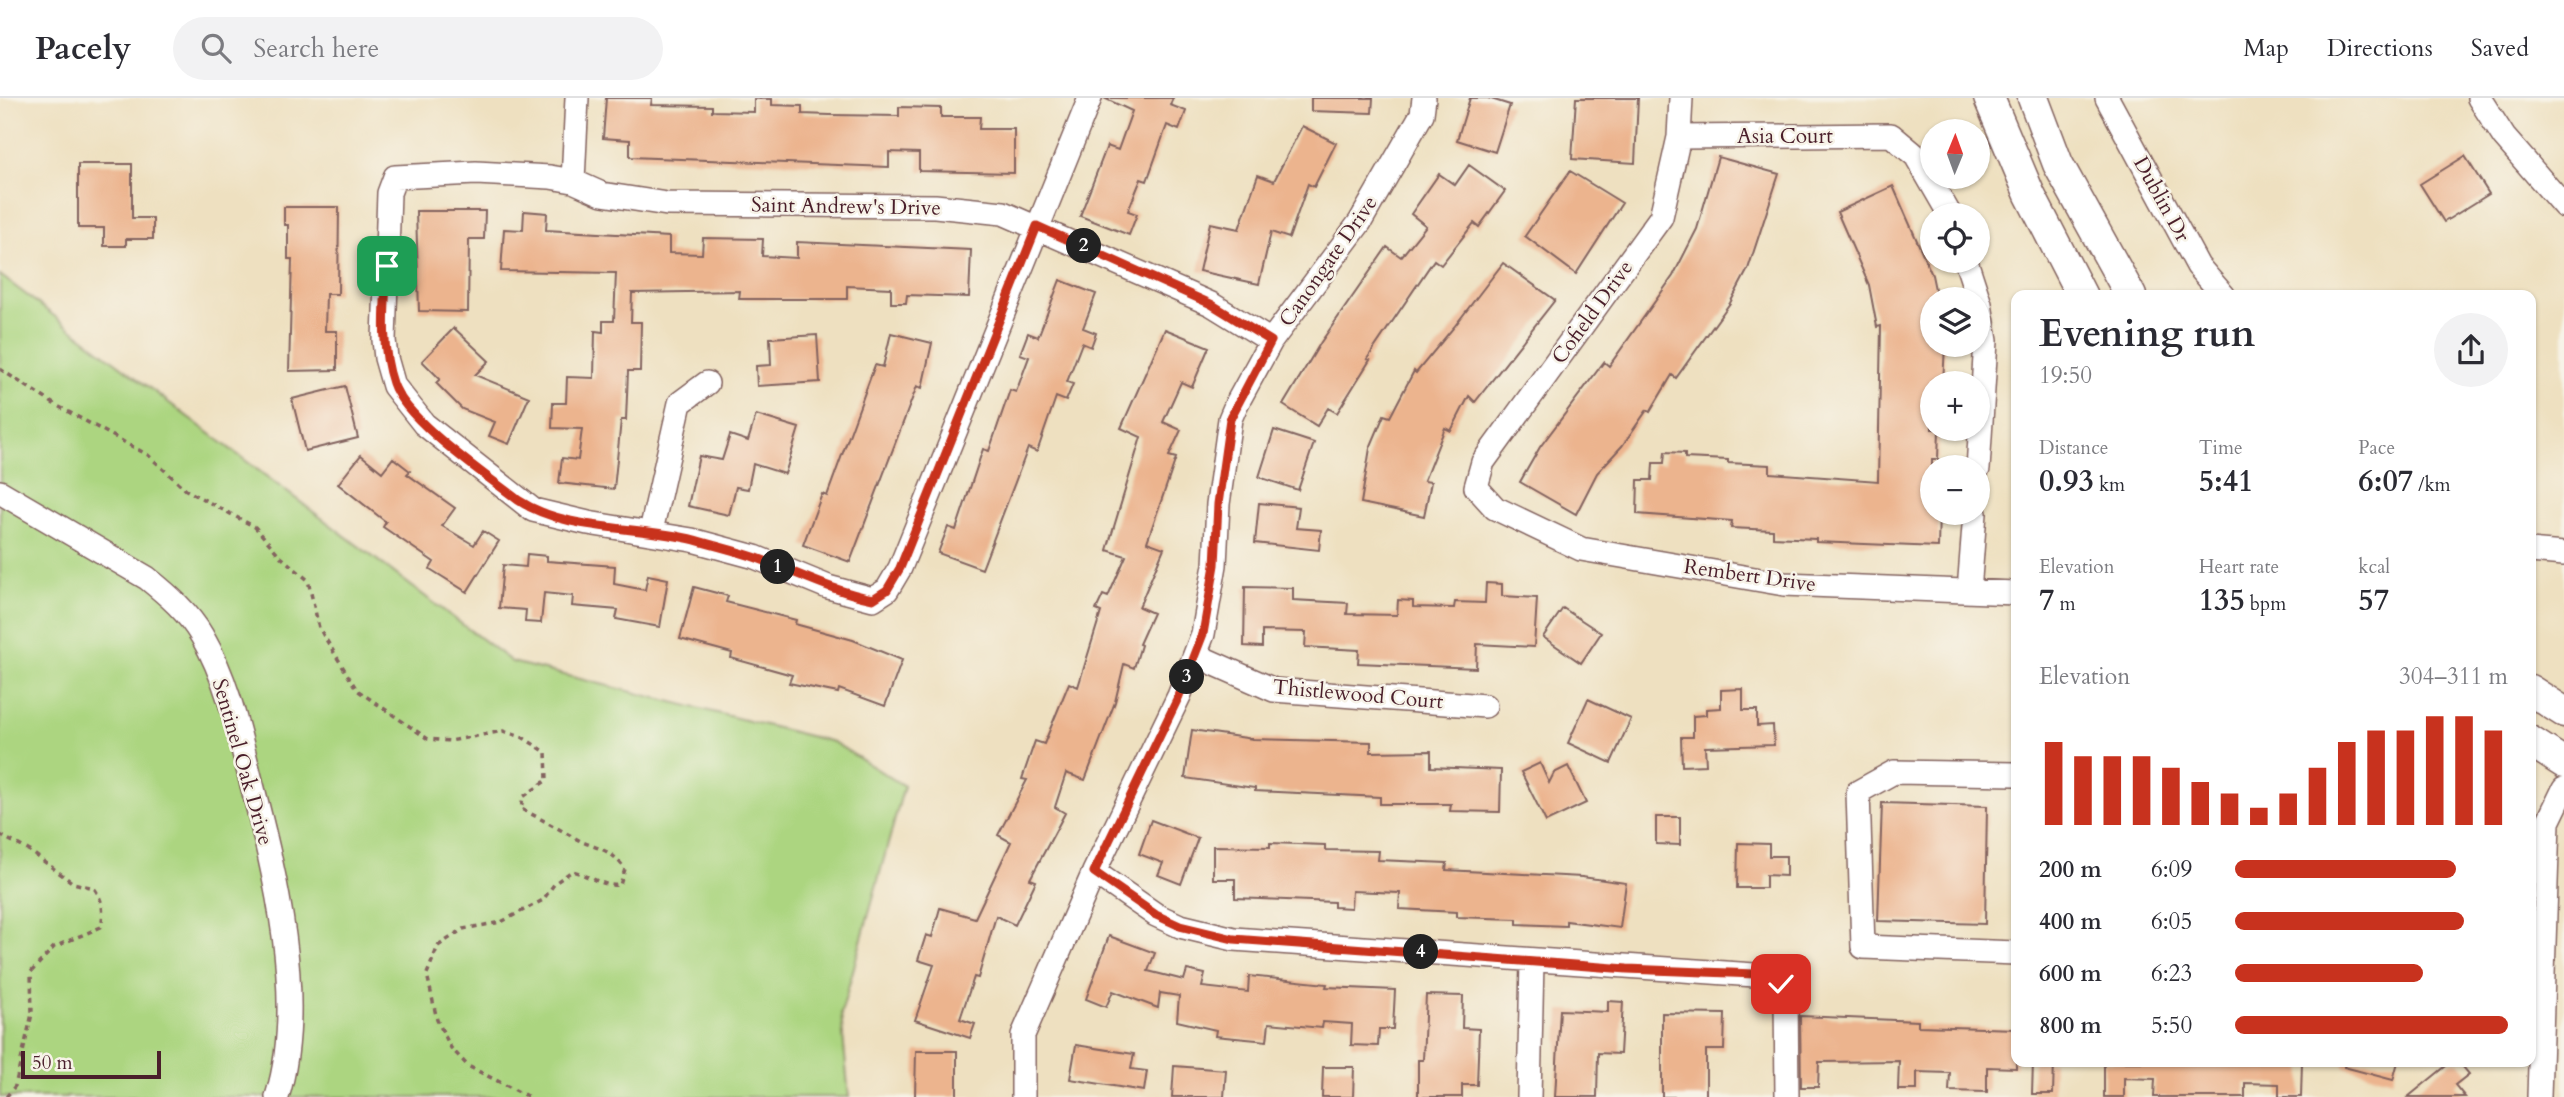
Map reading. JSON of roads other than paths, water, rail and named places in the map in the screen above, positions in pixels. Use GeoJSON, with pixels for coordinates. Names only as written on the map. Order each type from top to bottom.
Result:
{"type":"FeatureCollection","features":[{"type":"Feature","properties":{"kind":"main road"},"geometry":{"type":"LineString","coordinates":[[1989,98],[2030,195],[2079,290]]}},
{"type":"Feature","properties":{"kind":"main road"},"geometry":{"type":"LineString","coordinates":[[2033,98],[2058,164],[2129,290]]}},
{"type":"Feature","properties":{"kind":"main road"},"geometry":{"type":"LineString","coordinates":[[2536,694],[2564,712]]}},
{"type":"Feature","properties":{"kind":"main road"},"geometry":{"type":"LineString","coordinates":[[2536,745],[2564,763]]}},
{"type":"Feature","properties":{"kind":"street"},"geometry":{"type":"LineString","coordinates":[[573,181],[577,98]]}},
{"type":"Feature","properties":{"kind":"street"},"geometry":{"type":"LineString","coordinates":[[706,383],[680,403],[651,531],[755,558],[828,587],[873,599],[887,590],[900,568],[1090,98]]}},
{"type":"Feature","properties":{"kind":"street","name":"Canongate Drive"},"geometry":{"type":"LineString","coordinates":[[1023,1097],[1023,1035],[1094,872],[1179,696],[1203,634],[1215,565],[1218,504],[1230,419],[1271,341],[1360,222],[1422,114],[1424,98]]}},
{"type":"Feature","properties":{"kind":"street","name":"Cofield Drive"},"geometry":{"type":"LineString","coordinates":[[1495,508],[1476,487],[1483,462],[1661,217],[1679,137],[1681,98]]}},
{"type":"Feature","properties":{"kind":"street","name":"Dublin Dr"},"geometry":{"type":"LineString","coordinates":[[2109,98],[2198,266],[2219,290]]}},
{"type":"Feature","properties":{"kind":"street"},"geometry":{"type":"LineString","coordinates":[[2479,98],[2504,137],[2564,206]]}},
{"type":"Feature","properties":{"kind":"street","name":"Asia Court"},"geometry":{"type":"LineString","coordinates":[[1679,137],[1891,135],[1916,156],[1943,203]]}},
{"type":"Feature","properties":{"kind":"street","name":"Saint Andrew's Drive"},"geometry":{"type":"LineString","coordinates":[[651,531],[588,523],[533,510],[425,424],[401,399],[394,386],[384,340],[389,193],[395,177],[476,173],[573,181],[602,194],[667,204],[935,206],[1003,213],[1211,304],[1271,341]]}},
{"type":"Feature","properties":{"kind":"street"},"geometry":{"type":"LineString","coordinates":[[1970,273],[1980,304],[1986,341],[1979,455]]}},
{"type":"Feature","properties":{"kind":"street","name":"Sentinel Oak Drive"},"geometry":{"type":"LineString","coordinates":[[0,492],[135,571],[167,594],[188,615],[213,658],[231,702],[283,917],[290,1032],[277,1097]]}},
{"type":"Feature","properties":{"kind":"street","name":"Rembert Drive"},"geometry":{"type":"LineString","coordinates":[[1495,508],[1581,550],[1784,584],[2011,593]]}},
{"type":"Feature","properties":{"kind":"street"},"geometry":{"type":"LineString","coordinates":[[1969,591],[1974,525]]}},
{"type":"Feature","properties":{"kind":"street"},"geometry":{"type":"LineString","coordinates":[[2536,552],[2564,554]]}},
{"type":"Feature","properties":{"kind":"street","name":"Thistlewood Court"},"geometry":{"type":"LineString","coordinates":[[1195,656],[1274,691],[1485,706]]}},
{"type":"Feature","properties":{"kind":"street"},"geometry":{"type":"LineString","coordinates":[[2011,774],[1894,772],[1858,792],[1863,947],[2011,953]]}},
{"type":"Feature","properties":{"kind":"street"},"geometry":{"type":"LineString","coordinates":[[2539,1097],[2536,968],[2554,910],[2548,822],[2564,789]]}},
{"type":"Feature","properties":{"kind":"street"},"geometry":{"type":"LineString","coordinates":[[1094,872],[1156,915],[1180,926],[1234,939],[1769,976],[1781,984],[1786,995],[1787,1097]]}},
{"type":"Feature","properties":{"kind":"street"},"geometry":{"type":"LineString","coordinates":[[1529,1097],[1532,961]]}}]}
